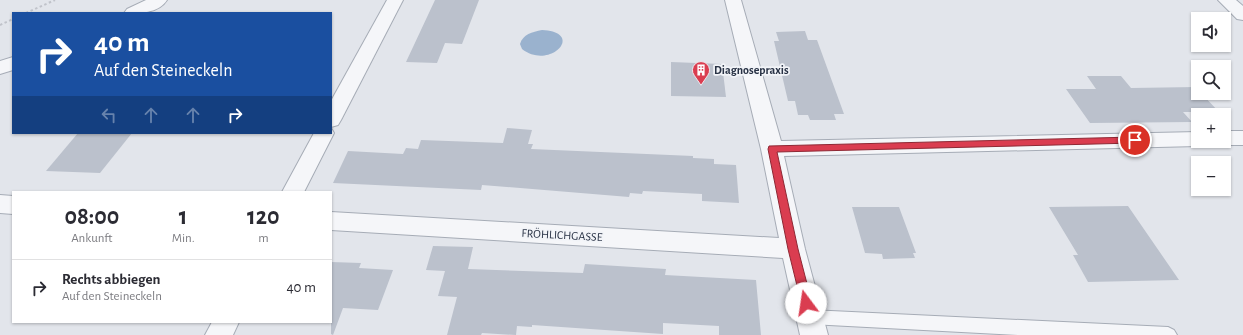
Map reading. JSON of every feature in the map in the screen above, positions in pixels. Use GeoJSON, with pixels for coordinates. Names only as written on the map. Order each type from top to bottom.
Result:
{"type":"FeatureCollection","features":[{"type":"Feature","properties":{"kind":"street"},"geometry":{"type":"LineString","coordinates":[[135,12],[159,0]]}},
{"type":"Feature","properties":{"kind":"street"},"geometry":{"type":"LineString","coordinates":[[332,118],[394,0]]}},
{"type":"Feature","properties":{"kind":"street"},"geometry":{"type":"LineString","coordinates":[[733,0],[772,149],[793,249],[812,326]]}},
{"type":"Feature","properties":{"kind":"street"},"geometry":{"type":"LineString","coordinates":[[1226,0],[1243,15]]}},
{"type":"Feature","properties":{"kind":"street"},"geometry":{"type":"LineString","coordinates":[[0,68],[12,63]]}},
{"type":"Feature","properties":{"kind":"street"},"geometry":{"type":"LineString","coordinates":[[294,191],[323,134]]}},
{"type":"Feature","properties":{"kind":"street"},"geometry":{"type":"LineString","coordinates":[[1231,138],[1243,138]]}},
{"type":"Feature","properties":{"kind":"street"},"geometry":{"type":"LineString","coordinates":[[772,149],[1191,139]]}},
{"type":"Feature","properties":{"kind":"street"},"geometry":{"type":"LineString","coordinates":[[0,204],[12,205]]}},
{"type":"Feature","properties":{"kind":"street","name":"FRÖHLICHGASSE"},"geometry":{"type":"LineString","coordinates":[[332,221],[793,249]]}},
{"type":"Feature","properties":{"kind":"street"},"geometry":{"type":"LineString","coordinates":[[219,335],[225,323]]}},
{"type":"Feature","properties":{"kind":"lane"},"geometry":{"type":"LineString","coordinates":[[812,326],[1168,335]]}},
{"type":"Feature","properties":{"kind":"path"},"geometry":{"type":"LineString","coordinates":[[28,12],[55,0]]}},
{"type":"Feature","properties":{"kind":"path"},"geometry":{"type":"LineString","coordinates":[[0,25],[12,19]]}},
{"type":"Feature","properties":{"kind":"water"},"geometry":{"type":"Polygon","coordinates":[[[542,30],[555,32],[561,37],[562,43],[559,48],[552,53],[543,56],[533,55],[522,49],[520,44],[523,38],[531,33],[542,30]]]}},
{"type":"Feature","properties":{"kind":"building"},"geometry":{"type":"Polygon","coordinates":[[[435,0],[479,0],[462,44],[445,43],[437,63],[406,62],[435,0]]]}},
{"type":"Feature","properties":{"kind":"building"},"geometry":{"type":"Polygon","coordinates":[[[805,31],[808,40],[817,40],[844,114],[834,114],[836,120],[810,120],[808,115],[798,115],[795,101],[788,101],[774,41],[779,41],[776,32],[805,31]]]}},
{"type":"Feature","properties":{"kind":"building","name":"Diagnosepraxis"},"geometry":{"type":"Polygon","coordinates":[[[671,62],[722,64],[726,97],[671,96],[671,62]]]}},
{"type":"Feature","properties":{"kind":"building"},"geometry":{"type":"Polygon","coordinates":[[[1087,76],[1121,76],[1131,88],[1191,87],[1191,100],[1208,100],[1215,108],[1191,108],[1191,112],[1183,112],[1191,122],[1090,123],[1066,89],[1096,89],[1087,76]]]}},
{"type":"Feature","properties":{"kind":"building"},"geometry":{"type":"Polygon","coordinates":[[[507,128],[532,130],[528,144],[533,144],[531,149],[693,156],[693,158],[714,159],[714,164],[736,165],[739,203],[702,201],[702,194],[643,191],[642,194],[630,193],[629,197],[482,185],[481,190],[333,183],[348,151],[403,154],[406,148],[418,149],[421,140],[503,143],[507,128]]]}},
{"type":"Feature","properties":{"kind":"building"},"geometry":{"type":"Polygon","coordinates":[[[77,134],[131,134],[100,173],[46,171],[77,134]]]}},
{"type":"Feature","properties":{"kind":"building"},"geometry":{"type":"Polygon","coordinates":[[[1128,206],[1179,280],[1088,282],[1073,255],[1078,255],[1049,207],[1128,206]]]}},
{"type":"Feature","properties":{"kind":"building"},"geometry":{"type":"Polygon","coordinates":[[[852,207],[899,207],[916,253],[913,253],[915,258],[883,259],[882,254],[865,253],[852,207]]]}},
{"type":"Feature","properties":{"kind":"building"},"geometry":{"type":"Polygon","coordinates":[[[433,246],[473,247],[468,269],[583,273],[585,264],[666,269],[665,275],[756,280],[761,335],[719,335],[719,326],[663,323],[663,334],[532,325],[532,327],[517,326],[516,335],[482,333],[481,335],[447,335],[457,297],[438,296],[445,271],[426,270],[433,246]]]}},
{"type":"Feature","properties":{"kind":"building"},"geometry":{"type":"Polygon","coordinates":[[[332,262],[361,263],[359,268],[393,270],[378,310],[343,308],[333,335],[331,334],[332,262]]]}},
{"type":"Feature","properties":{"kind":"place","name":"Diagnosepraxis"},"geometry":{"type":"Point","coordinates":[701,85]}},
{"type":"Feature","properties":{"kind":"route"},"geometry":{"type":"LineString","coordinates":[[806,303],[772,149],[1135,140]]}}]}
